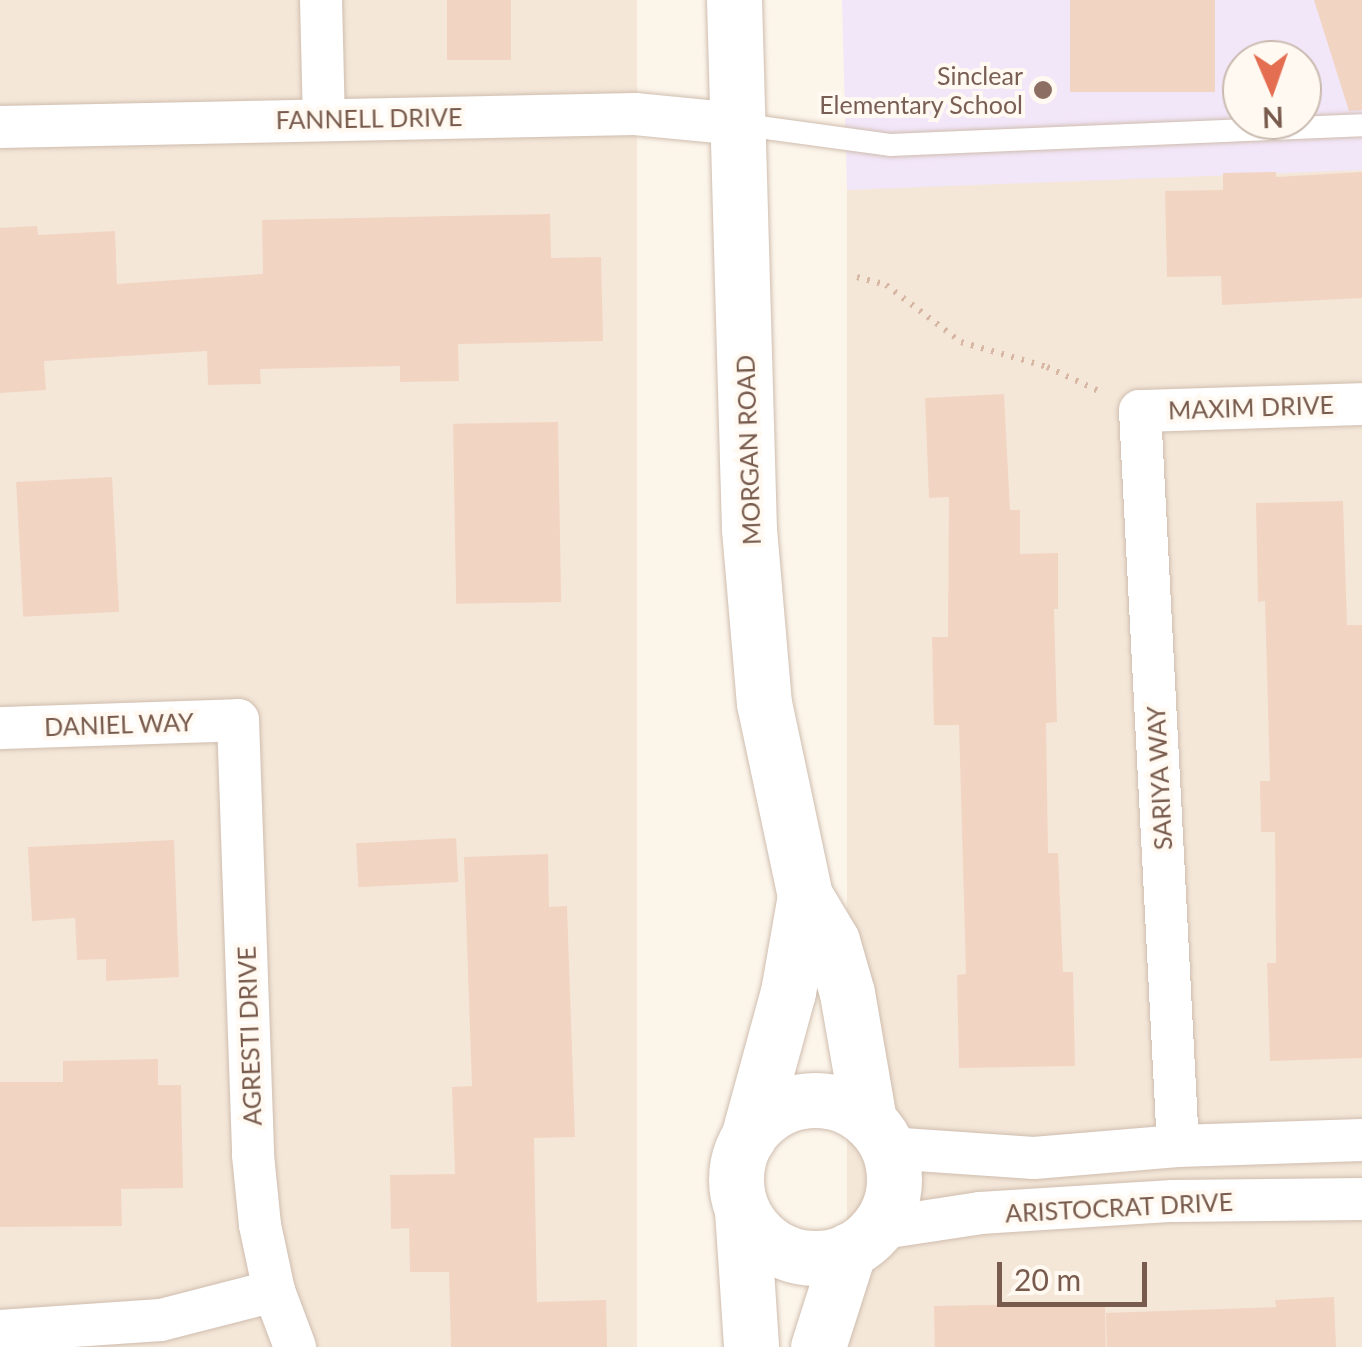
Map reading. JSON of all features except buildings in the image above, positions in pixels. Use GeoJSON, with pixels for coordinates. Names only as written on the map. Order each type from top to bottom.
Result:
{"type":"FeatureCollection","features":[{"type":"Feature","properties":{"kind":"street"},"geometry":{"type":"LineString","coordinates":[[321,0],[324,118]]}},
{"type":"Feature","properties":{"kind":"street","name":"MORGAN ROAD"},"geometry":{"type":"LineString","coordinates":[[734,0],[749,529],[764,704],[805,896],[832,941],[879,1134]]}},
{"type":"Feature","properties":{"kind":"street","name":"FANNELL DRIVE"},"geometry":{"type":"LineString","coordinates":[[0,127],[635,114],[737,124]]}},
{"type":"Feature","properties":{"kind":"street","name":"MAXIM DRIVE"},"geometry":{"type":"LineString","coordinates":[[1140,411],[1362,404]]}},
{"type":"Feature","properties":{"kind":"street","name":"SARIYA WAY"},"geometry":{"type":"LineString","coordinates":[[1140,411],[1178,1146]]}},
{"type":"Feature","properties":{"kind":"street","name":"DANIEL WAY"},"geometry":{"type":"LineString","coordinates":[[0,728],[238,720]]}},
{"type":"Feature","properties":{"kind":"street","name":"AGRESTI DRIVE"},"geometry":{"type":"LineString","coordinates":[[238,720],[253,1155],[260,1225],[274,1292],[296,1347]]}},
{"type":"Feature","properties":{"kind":"street","name":"MORGAN ROAD"},"geometry":{"type":"LineString","coordinates":[[748,1138],[788,992],[805,896]]}},
{"type":"Feature","properties":{"kind":"street"},"geometry":{"type":"LineString","coordinates":[[751,1347],[742,1210],[736,1186],[738,1160],[748,1138],[763,1120],[804,1100],[828,1100],[879,1134],[1034,1158],[1178,1146],[1362,1140]]}},
{"type":"Feature","properties":{"kind":"street"},"geometry":{"type":"LineString","coordinates":[[818,1347],[863,1240],[894,1190],[879,1134]]}},
{"type":"Feature","properties":{"kind":"street","name":"ARISTOCRAT DRIVE"},"geometry":{"type":"LineString","coordinates":[[863,1240],[952,1216],[1172,1202],[1362,1199]]}},
{"type":"Feature","properties":{"kind":"street"},"geometry":{"type":"LineString","coordinates":[[742,1210],[775,1247],[800,1256],[825,1257],[863,1240]]}},
{"type":"Feature","properties":{"kind":"street"},"geometry":{"type":"LineString","coordinates":[[0,1331],[162,1320],[274,1292]]}},
{"type":"Feature","properties":{"kind":"lane"},"geometry":{"type":"LineString","coordinates":[[737,124],[890,145],[1362,125]]}},
{"type":"Feature","properties":{"kind":"path"},"geometry":{"type":"LineString","coordinates":[[857,276],[886,285],[961,342],[1047,367],[1140,411]]}},
{"type":"Feature","properties":{"kind":"shaded area"},"geometry":{"type":"Polygon","coordinates":[[[0,0],[637,0],[637,1347],[0,1347],[0,0]]]}},
{"type":"Feature","properties":{"kind":"shaded area","name":"Sinclear Elementary School"},"geometry":{"type":"Polygon","coordinates":[[[842,0],[1362,0],[1362,170],[847,190],[842,0]]]}},
{"type":"Feature","properties":{"kind":"shaded area"},"geometry":{"type":"Polygon","coordinates":[[[847,170],[1362,170],[1362,1347],[847,1347],[847,170]]]}},
{"type":"Feature","properties":{"kind":"place","name":"Sinclear Elementary School"},"geometry":{"type":"Point","coordinates":[1043,90]}}]}
